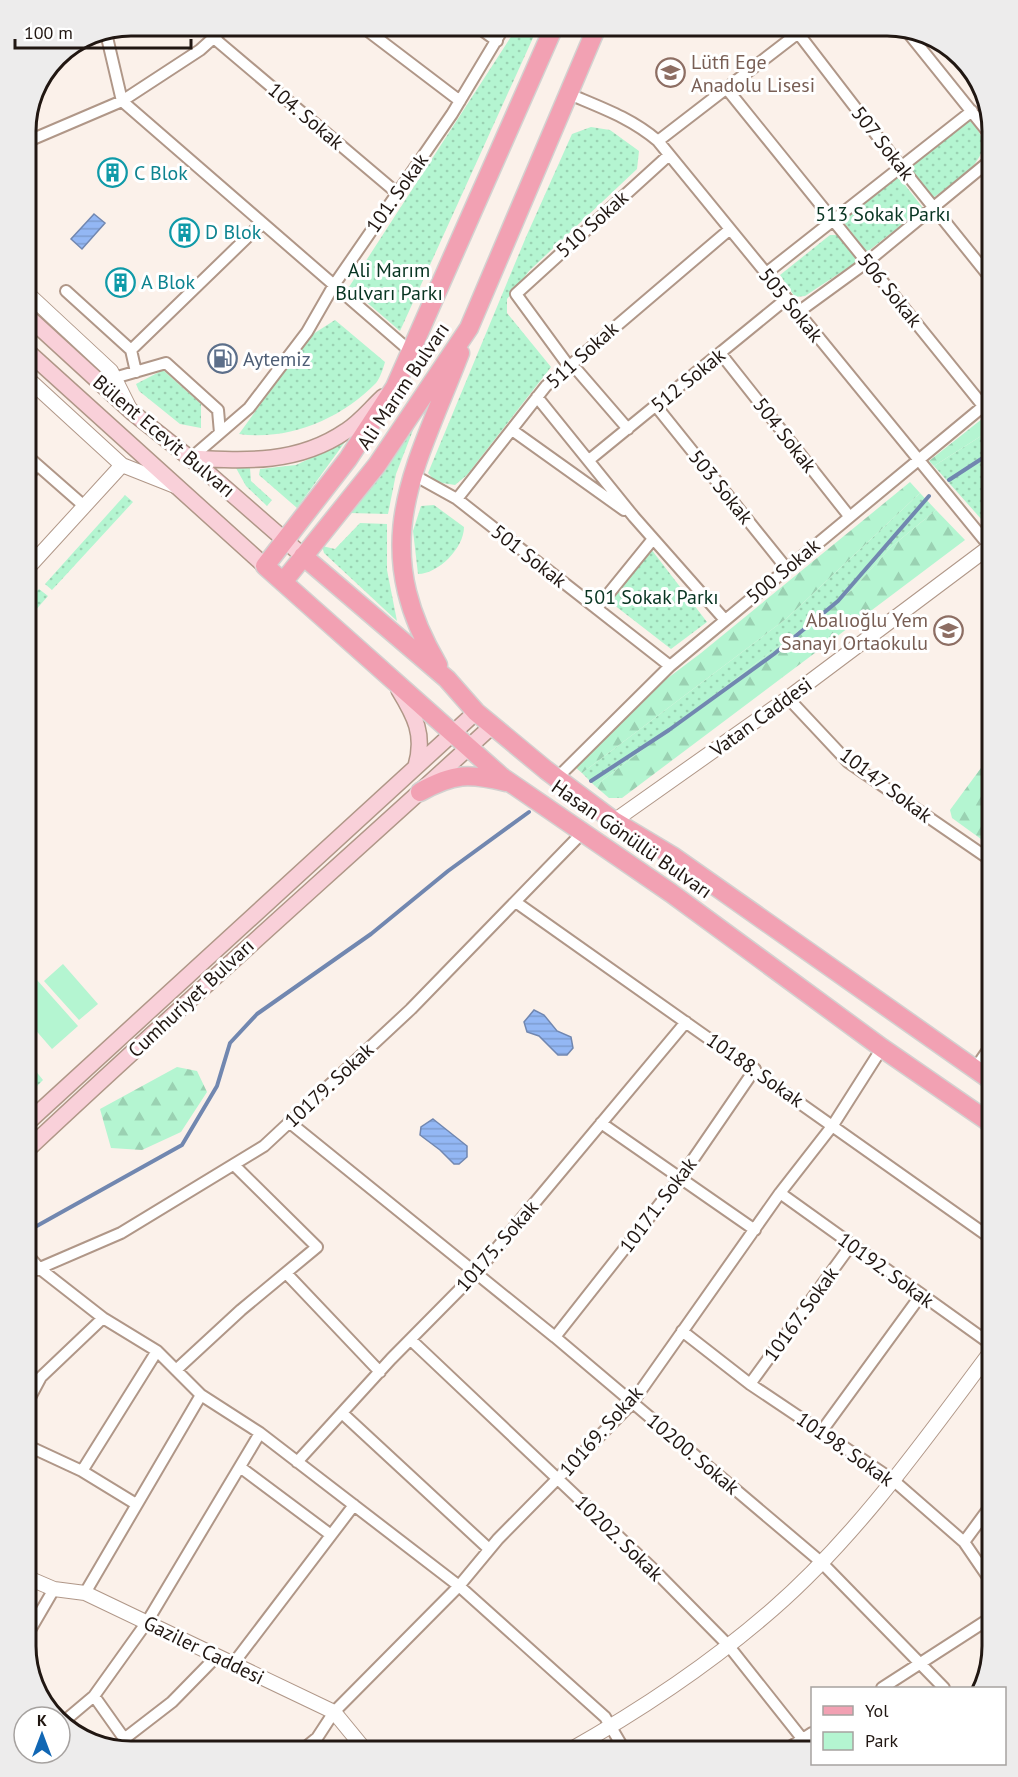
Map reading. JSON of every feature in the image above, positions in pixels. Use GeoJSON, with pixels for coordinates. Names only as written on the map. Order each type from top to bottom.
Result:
{"type":"FeatureCollection","features":[{"type":"Feature","properties":{"kind":"main road","name":"Ali Marım Bulvarı"},"geometry":{"type":"LineString","coordinates":[[265,566],[348,459],[394,387],[550,36]]}},
{"type":"Feature","properties":{"kind":"main road","name":"Ali Marım Bulvarı"},"geometry":{"type":"LineString","coordinates":[[283,582],[377,465],[470,328],[519,206],[593,36]]}},
{"type":"Feature","properties":{"kind":"main road","name":"Bülent Ecevit Bulvarı"},"geometry":{"type":"LineString","coordinates":[[36,324],[133,413],[191,458],[303,556]]}},
{"type":"Feature","properties":{"kind":"main road"},"geometry":{"type":"LineString","coordinates":[[447,679],[427,645],[414,615],[406,588],[401,527],[412,474],[470,328]]}},
{"type":"Feature","properties":{"kind":"main road","name":"Bülent Ecevit Bulvarı"},"geometry":{"type":"LineString","coordinates":[[36,359],[265,566]]}},
{"type":"Feature","properties":{"kind":"main road"},"geometry":{"type":"LineString","coordinates":[[191,458],[257,461],[285,458],[314,449],[347,431],[394,387]]}},
{"type":"Feature","properties":{"kind":"main road","name":"Hasan Gönüllü Bulvarı"},"geometry":{"type":"LineString","coordinates":[[303,556],[447,679],[476,712],[492,726],[557,778],[615,821],[674,857],[982,1074]]}},
{"type":"Feature","properties":{"kind":"main road","name":"Hasan Gönüllü Bulvarı"},"geometry":{"type":"LineString","coordinates":[[265,566],[452,733],[513,784],[584,831],[882,1048],[982,1116]]}},
{"type":"Feature","properties":{"kind":"main road"},"geometry":{"type":"LineString","coordinates":[[395,682],[418,721],[421,741],[416,766]]}},
{"type":"Feature","properties":{"kind":"main road"},"geometry":{"type":"LineString","coordinates":[[36,1115],[476,712]]}},
{"type":"Feature","properties":{"kind":"main road","name":"Cumhuriyet Bulvarı"},"geometry":{"type":"LineString","coordinates":[[36,1142],[282,913],[359,848],[492,726]]}},
{"type":"Feature","properties":{"kind":"main road"},"geometry":{"type":"LineString","coordinates":[[420,792],[443,779],[455,776],[485,777],[513,784]]}},
{"type":"Feature","properties":{"kind":"street"},"geometry":{"type":"LineString","coordinates":[[36,138],[122,101],[216,36]]}},
{"type":"Feature","properties":{"kind":"street","name":"104. Sokak"},"geometry":{"type":"LineString","coordinates":[[218,36],[397,193]]}},
{"type":"Feature","properties":{"kind":"street"},"geometry":{"type":"LineString","coordinates":[[375,36],[460,101]]}},
{"type":"Feature","properties":{"kind":"street"},"geometry":{"type":"LineString","coordinates":[[490,36],[497,41]]}},
{"type":"Feature","properties":{"kind":"street","name":"101. Sokak"},"geometry":{"type":"LineString","coordinates":[[191,458],[249,408],[307,332],[334,285],[460,101],[500,36]]}},
{"type":"Feature","properties":{"kind":"street"},"geometry":{"type":"LineString","coordinates":[[658,141],[794,36]]}},
{"type":"Feature","properties":{"kind":"street","name":"507 Sokak"},"geometry":{"type":"LineString","coordinates":[[806,36],[901,167],[982,267]]}},
{"type":"Feature","properties":{"kind":"street"},"geometry":{"type":"LineString","coordinates":[[107,39],[122,101],[410,351]]}},
{"type":"Feature","properties":{"kind":"street"},"geometry":{"type":"LineString","coordinates":[[914,40],[981,123]]}},
{"type":"Feature","properties":{"kind":"street","name":"506 Sokak"},"geometry":{"type":"LineString","coordinates":[[727,89],[867,262],[982,396]]}},
{"type":"Feature","properties":{"kind":"street","name":"505 Sokak"},"geometry":{"type":"LineString","coordinates":[[569,94],[614,111],[639,125],[658,141],[785,300],[982,535]]}},
{"type":"Feature","properties":{"kind":"street"},"geometry":{"type":"LineString","coordinates":[[765,274],[834,222],[972,111]]}},
{"type":"Feature","properties":{"kind":"street","name":"510 Sokak"},"geometry":{"type":"LineString","coordinates":[[568,365],[516,294],[669,155]]}},
{"type":"Feature","properties":{"kind":"street"},"geometry":{"type":"LineString","coordinates":[[797,314],[867,262],[982,168]]}},
{"type":"Feature","properties":{"kind":"street"},"geometry":{"type":"LineString","coordinates":[[131,350],[262,223]]}},
{"type":"Feature","properties":{"kind":"street","name":"511 Sokak"},"geometry":{"type":"LineString","coordinates":[[457,499],[537,397],[568,365],[729,230]]}},
{"type":"Feature","properties":{"kind":"street"},"geometry":{"type":"LineString","coordinates":[[66,291],[131,350],[136,372]]}},
{"type":"Feature","properties":{"kind":"street","name":"512 Sokak"},"geometry":{"type":"LineString","coordinates":[[589,460],[785,300]]}},
{"type":"Feature","properties":{"kind":"street"},"geometry":{"type":"LineString","coordinates":[[36,301],[111,371],[133,413]]}},
{"type":"Feature","properties":{"kind":"street","name":"504 Sokak"},"geometry":{"type":"LineString","coordinates":[[721,354],[849,516]]}},
{"type":"Feature","properties":{"kind":"street"},"geometry":{"type":"LineString","coordinates":[[114,378],[166,363],[218,410],[220,434]]}},
{"type":"Feature","properties":{"kind":"street"},"geometry":{"type":"LineString","coordinates":[[568,365],[577,370],[628,429]]}},
{"type":"Feature","properties":{"kind":"street"},"geometry":{"type":"LineString","coordinates":[[36,386],[122,465],[175,486]]}},
{"type":"Feature","properties":{"kind":"street"},"geometry":{"type":"LineString","coordinates":[[537,397],[634,517],[725,621]]}},
{"type":"Feature","properties":{"kind":"street","name":"503 Sokak"},"geometry":{"type":"LineString","coordinates":[[656,406],[787,569]]}},
{"type":"Feature","properties":{"kind":"street","name":"500 Sokak"},"geometry":{"type":"LineString","coordinates":[[557,778],[670,666],[982,408]]}},
{"type":"Feature","properties":{"kind":"street"},"geometry":{"type":"LineString","coordinates":[[512,430],[634,517]]}},
{"type":"Feature","properties":{"kind":"street"},"geometry":{"type":"LineString","coordinates":[[37,465],[83,505]]}},
{"type":"Feature","properties":{"kind":"street"},"geometry":{"type":"LineString","coordinates":[[36,559],[122,465]]}},
{"type":"Feature","properties":{"kind":"street","name":"501 Sokak"},"geometry":{"type":"LineString","coordinates":[[412,474],[457,499],[670,666]]}},
{"type":"Feature","properties":{"kind":"street"},"geometry":{"type":"LineString","coordinates":[[597,608],[653,538]]}},
{"type":"Feature","properties":{"kind":"street","name":"Vatan Caddesi"},"geometry":{"type":"LineString","coordinates":[[615,821],[788,698],[982,553]]}},
{"type":"Feature","properties":{"kind":"street","name":"10147 Sokak"},"geometry":{"type":"LineString","coordinates":[[788,698],[848,762],[982,853]]}},
{"type":"Feature","properties":{"kind":"street","name":"10179. Sokak"},"geometry":{"type":"LineString","coordinates":[[36,1270],[121,1233],[264,1146],[411,1009],[517,903],[584,831]]}},
{"type":"Feature","properties":{"kind":"street","name":"10188. Sokak"},"geometry":{"type":"LineString","coordinates":[[517,903],[982,1231]]}},
{"type":"Feature","properties":{"kind":"street","name":"10175. Sokak"},"geometry":{"type":"LineString","coordinates":[[297,1462],[476,1273],[687,1022]]}},
{"type":"Feature","properties":{"kind":"street","name":"10169. Sokak"},"geometry":{"type":"LineString","coordinates":[[313,1741],[334,1712],[459,1586],[489,1549],[632,1403],[780,1192],[833,1125],[882,1048]]}},
{"type":"Feature","properties":{"kind":"street"},"geometry":{"type":"LineString","coordinates":[[975,1069],[982,1059]]}},
{"type":"Feature","properties":{"kind":"street","name":"10171. Sokak"},"geometry":{"type":"LineString","coordinates":[[555,1337],[681,1177],[755,1070]]}},
{"type":"Feature","properties":{"kind":"street","name":"10200. Sokak"},"geometry":{"type":"LineString","coordinates":[[289,1122],[555,1337],[821,1562],[942,1687]]}},
{"type":"Feature","properties":{"kind":"street"},"geometry":{"type":"LineString","coordinates":[[601,1123],[755,1230]]}},
{"type":"Feature","properties":{"kind":"street"},"geometry":{"type":"LineString","coordinates":[[176,1370],[241,1310],[317,1247],[234,1165]]}},
{"type":"Feature","properties":{"kind":"street","name":"10192. Sokak"},"geometry":{"type":"LineString","coordinates":[[780,1192],[982,1340]]}},
{"type":"Feature","properties":{"kind":"street","name":"10167. Sokak"},"geometry":{"type":"LineString","coordinates":[[750,1384],[851,1245]]}},
{"type":"Feature","properties":{"kind":"street"},"geometry":{"type":"LineString","coordinates":[[36,1265],[103,1318],[157,1351],[201,1395],[260,1433],[459,1586],[605,1717],[619,1741]]}},
{"type":"Feature","properties":{"kind":"street"},"geometry":{"type":"LineString","coordinates":[[286,1273],[380,1372]]}},
{"type":"Feature","properties":{"kind":"street"},"geometry":{"type":"LineString","coordinates":[[821,1432],[921,1295]]}},
{"type":"Feature","properties":{"kind":"street"},"geometry":{"type":"LineString","coordinates":[[36,1386],[41,1377],[103,1318]]}},
{"type":"Feature","properties":{"kind":"street","name":"10198. Sokak"},"geometry":{"type":"LineString","coordinates":[[682,1331],[750,1384],[893,1480],[964,1542],[982,1567]]}},
{"type":"Feature","properties":{"kind":"street","name":"10202. Sokak"},"geometry":{"type":"LineString","coordinates":[[411,1340],[653,1569],[728,1646],[808,1736]]}},
{"type":"Feature","properties":{"kind":"street"},"geometry":{"type":"LineString","coordinates":[[82,1471],[157,1351]]}},
{"type":"Feature","properties":{"kind":"street"},"geometry":{"type":"LineString","coordinates":[[586,1741],[682,1683],[774,1609],[821,1562],[893,1480],[982,1363]]}},
{"type":"Feature","properties":{"kind":"street"},"geometry":{"type":"LineString","coordinates":[[85,1593],[201,1395]]}},
{"type":"Feature","properties":{"kind":"street"},"geometry":{"type":"LineString","coordinates":[[342,1413],[489,1549]]}},
{"type":"Feature","properties":{"kind":"street"},"geometry":{"type":"LineString","coordinates":[[72,1715],[94,1696],[147,1622],[260,1433]]}},
{"type":"Feature","properties":{"kind":"street"},"geometry":{"type":"LineString","coordinates":[[36,1450],[82,1471],[136,1504]]}},
{"type":"Feature","properties":{"kind":"street"},"geometry":{"type":"LineString","coordinates":[[240,1467],[331,1535]]}},
{"type":"Feature","properties":{"kind":"street"},"geometry":{"type":"LineString","coordinates":[[233,1664],[354,1505]]}},
{"type":"Feature","properties":{"kind":"street"},"geometry":{"type":"LineString","coordinates":[[964,1542],[982,1518]]}},
{"type":"Feature","properties":{"kind":"street","name":"Gaziler Caddesi"},"geometry":{"type":"LineString","coordinates":[[36,1581],[54,1589],[85,1593],[334,1712],[358,1741]]}},
{"type":"Feature","properties":{"kind":"street"},"geometry":{"type":"LineString","coordinates":[[36,1620],[54,1589]]}},
{"type":"Feature","properties":{"kind":"street"},"geometry":{"type":"LineString","coordinates":[[885,1687],[982,1624]]}},
{"type":"Feature","properties":{"kind":"street"},"geometry":{"type":"LineString","coordinates":[[94,1696],[124,1739],[172,1702],[217,1656]]}},
{"type":"Feature","properties":{"kind":"green space","name":"Ali Marım Bulvarı Parkı"},"geometry":{"type":"Polygon","coordinates":[[[511,36],[534,36],[400,331],[349,287],[511,36]]]}},
{"type":"Feature","properties":{"kind":"green space","name":"513 Sokak Parkı"},"geometry":{"type":"Polygon","coordinates":[[[969,120],[979,132],[982,144],[980,154],[965,173],[933,198],[909,168],[969,120]]]}},
{"type":"Feature","properties":{"kind":"green space","name":"Ali Marım Bulvarı Parkı"},"geometry":{"type":"Polygon","coordinates":[[[591,127],[610,130],[639,151],[637,169],[529,271],[507,299],[507,313],[551,367],[467,475],[455,485],[436,482],[428,473],[526,237],[572,134],[591,127]]]}},
{"type":"Feature","properties":{"kind":"green space","name":"513 Sokak Parkı"},"geometry":{"type":"Polygon","coordinates":[[[898,176],[923,208],[867,252],[842,220],[898,176]]]}},
{"type":"Feature","properties":{"kind":"green space","name":"513 Sokak Parkı"},"geometry":{"type":"Polygon","coordinates":[[[830,235],[837,235],[856,259],[855,263],[805,296],[795,297],[780,275],[830,235]]]}},
{"type":"Feature","properties":{"kind":"green space","name":"Ali Marım Bulvarı Parkı"},"geometry":{"type":"Polygon","coordinates":[[[335,320],[385,362],[376,383],[347,407],[313,425],[277,434],[239,434],[310,336],[335,320]]]}},
{"type":"Feature","properties":{"kind":"green space"},"geometry":{"type":"Polygon","coordinates":[[[163,370],[201,404],[201,428],[180,424],[139,391],[136,384],[163,370]]]}},
{"type":"Feature","properties":{"kind":"green space"},"geometry":{"type":"Polygon","coordinates":[[[982,419],[982,435],[934,466],[929,461],[982,419]]]}},
{"type":"Feature","properties":{"kind":"green space"},"geometry":{"type":"Polygon","coordinates":[[[415,425],[396,474],[388,514],[349,513],[415,425]]]}},
{"type":"Feature","properties":{"kind":"green space"},"geometry":{"type":"Polygon","coordinates":[[[982,435],[982,520],[934,466],[982,435]]]}},
{"type":"Feature","properties":{"kind":"green space"},"geometry":{"type":"Polygon","coordinates":[[[345,442],[297,508],[259,475],[260,469],[296,465],[345,442]]]}},
{"type":"Feature","properties":{"kind":"green space"},"geometry":{"type":"Polygon","coordinates":[[[236,468],[250,468],[251,481],[272,500],[267,506],[246,486],[236,468]]]}},
{"type":"Feature","properties":{"kind":"green space"},"geometry":{"type":"Polygon","coordinates":[[[910,482],[920,493],[787,618],[582,773],[575,767],[636,702],[701,653],[910,482]]]}},
{"type":"Feature","properties":{"kind":"green space"},"geometry":{"type":"Polygon","coordinates":[[[920,493],[936,510],[891,547],[852,590],[595,786],[582,773],[787,618],[920,493]]]}},
{"type":"Feature","properties":{"kind":"green space"},"geometry":{"type":"Polygon","coordinates":[[[125,495],[133,502],[52,590],[45,584],[125,495]]]}},
{"type":"Feature","properties":{"kind":"green space"},"geometry":{"type":"Polygon","coordinates":[[[434,505],[464,527],[463,535],[455,551],[441,565],[434,570],[418,574],[413,531],[421,506],[434,505]]]}},
{"type":"Feature","properties":{"kind":"green space"},"geometry":{"type":"Polygon","coordinates":[[[936,510],[965,540],[622,798],[609,798],[595,786],[852,590],[891,547],[936,510]]]}},
{"type":"Feature","properties":{"kind":"green space"},"geometry":{"type":"Polygon","coordinates":[[[360,523],[387,524],[387,570],[397,621],[324,553],[322,546],[335,549],[360,523]]]}},
{"type":"Feature","properties":{"kind":"green space","name":"501 Sokak Parkı"},"geometry":{"type":"Polygon","coordinates":[[[651,549],[707,622],[671,649],[609,601],[651,549]]]}},
{"type":"Feature","properties":{"kind":"green space"},"geometry":{"type":"Polygon","coordinates":[[[39,589],[48,596],[36,610],[36,592],[39,589]]]}},
{"type":"Feature","properties":{"kind":"green space"},"geometry":{"type":"Polygon","coordinates":[[[982,767],[982,840],[952,818],[950,810],[982,767]]]}},
{"type":"Feature","properties":{"kind":"green space"},"geometry":{"type":"Polygon","coordinates":[[[63,964],[98,1004],[79,1020],[44,981],[63,964]]]}},
{"type":"Feature","properties":{"kind":"green space"},"geometry":{"type":"Polygon","coordinates":[[[36,981],[78,1026],[52,1049],[36,1031],[36,981]]]}},
{"type":"Feature","properties":{"kind":"green space"},"geometry":{"type":"Polygon","coordinates":[[[177,1067],[197,1071],[207,1092],[181,1132],[142,1150],[111,1148],[100,1109],[177,1067]]]}},
{"type":"Feature","properties":{"kind":"green space"},"geometry":{"type":"Polygon","coordinates":[[[36,1071],[43,1080],[36,1087],[36,1071]]]}},
{"type":"Feature","properties":{"kind":"water"},"geometry":{"type":"Polygon","coordinates":[[[94,214],[105,223],[82,249],[71,239],[94,214]]]}},
{"type":"Feature","properties":{"kind":"water"},"geometry":{"type":"Polygon","coordinates":[[[534,1010],[544,1015],[557,1031],[571,1037],[573,1048],[567,1055],[558,1055],[539,1036],[527,1032],[524,1022],[534,1010]]]}},
{"type":"Feature","properties":{"kind":"water"},"geometry":{"type":"Polygon","coordinates":[[[433,1119],[467,1146],[467,1157],[459,1164],[454,1164],[420,1135],[421,1127],[433,1119]]]}},
{"type":"Feature","properties":{"kind":"waterway"},"geometry":{"type":"LineString","coordinates":[[949,480],[982,459]]}},
{"type":"Feature","properties":{"kind":"waterway"},"geometry":{"type":"LineString","coordinates":[[591,781],[669,730],[774,654],[838,601],[929,496]]}},
{"type":"Feature","properties":{"kind":"waterway"},"geometry":{"type":"LineString","coordinates":[[36,1226],[182,1145],[217,1086],[230,1043],[257,1014],[371,934],[448,871],[529,812]]}},
{"type":"Feature","properties":{"kind":"place","name":"Lütfi Ege Anadolu Lisesi"},"geometry":{"type":"Point","coordinates":[670,73]}},
{"type":"Feature","properties":{"kind":"place","name":"C Blok"},"geometry":{"type":"Point","coordinates":[113,173]}},
{"type":"Feature","properties":{"kind":"place","name":"D Blok"},"geometry":{"type":"Point","coordinates":[184,232]}},
{"type":"Feature","properties":{"kind":"place","name":"A Blok"},"geometry":{"type":"Point","coordinates":[120,282]}},
{"type":"Feature","properties":{"kind":"place","name":"Aytemiz"},"geometry":{"type":"Point","coordinates":[222,359]}},
{"type":"Feature","properties":{"kind":"place","name":"Abalıoğlu Yem Sanayi Ortaokulu"},"geometry":{"type":"Point","coordinates":[949,631]}}]}
